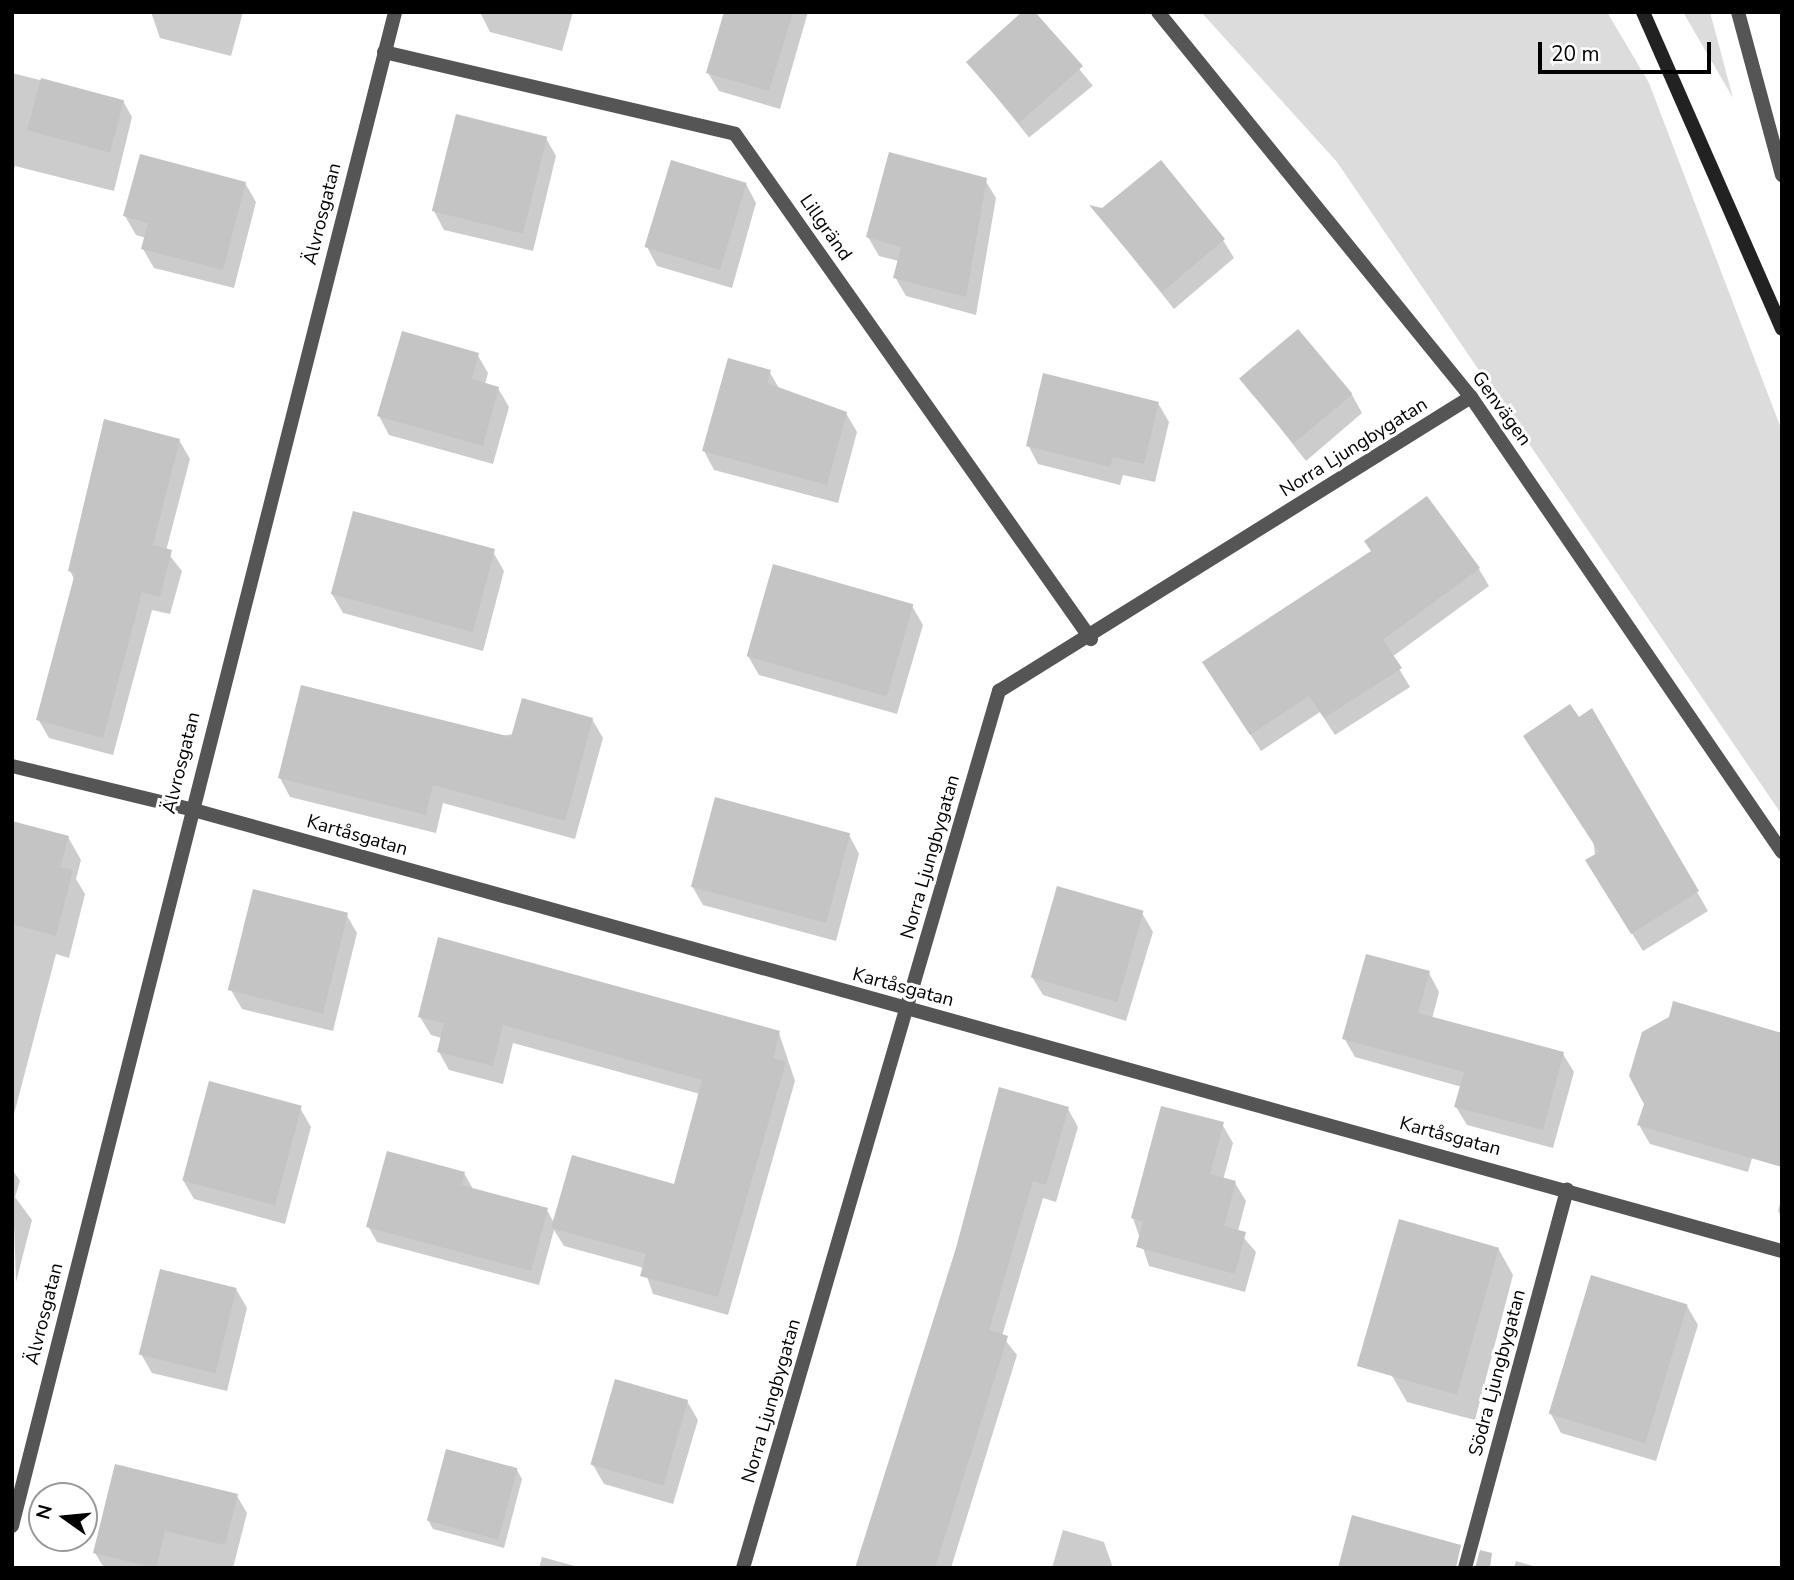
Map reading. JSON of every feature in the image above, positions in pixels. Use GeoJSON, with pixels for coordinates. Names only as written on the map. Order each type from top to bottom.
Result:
{"type":"FeatureCollection","features":[{"type":"Feature","properties":{"kind":"main road"},"geometry":{"type":"LineString","coordinates":[[1643,12],[1782,328]]}},
{"type":"Feature","properties":{"kind":"street","name":"Älvrosgatan"},"geometry":{"type":"LineString","coordinates":[[12,1526],[190,809],[395,12]]}},
{"type":"Feature","properties":{"kind":"street","name":"Genvägen"},"geometry":{"type":"LineString","coordinates":[[1158,12],[1471,397],[1782,852]]}},
{"type":"Feature","properties":{"kind":"street"},"geometry":{"type":"LineString","coordinates":[[1738,12],[1782,175]]}},
{"type":"Feature","properties":{"kind":"street","name":"Lillgränd"},"geometry":{"type":"LineString","coordinates":[[384,52],[735,134],[1091,639]]}},
{"type":"Feature","properties":{"kind":"street","name":"Norra Ljungbygatan"},"geometry":{"type":"LineString","coordinates":[[743,1568],[999,691],[1091,639],[1471,397]]}},
{"type":"Feature","properties":{"kind":"street","name":"Kartåsgatan"},"geometry":{"type":"LineString","coordinates":[[12,766],[190,809],[1567,1189],[1782,1251]]}},
{"type":"Feature","properties":{"kind":"street","name":"Södra Ljungbygatan"},"geometry":{"type":"LineString","coordinates":[[1465,1568],[1567,1189]]}},
{"type":"Feature","properties":{"kind":"shaded area"},"geometry":{"type":"Polygon","coordinates":[[[1201,12],[1607,12],[1649,83],[1782,431],[1782,815],[1337,162],[1201,12]]]}},
{"type":"Feature","properties":{"kind":"shaded area"},"geometry":{"type":"Polygon","coordinates":[[[1683,12],[1710,12],[1733,98],[1683,12]]]}},
{"type":"Feature","properties":{"kind":"building"},"geometry":{"type":"Polygon","coordinates":[[[724,12],[793,12],[769,91],[706,73],[724,12]]]}},
{"type":"Feature","properties":{"kind":"building"},"geometry":{"type":"Polygon","coordinates":[[[1022,12],[1035,12],[1083,66],[1019,123],[966,62],[1022,12]]]}},
{"type":"Feature","properties":{"kind":"building"},"geometry":{"type":"Polygon","coordinates":[[[41,78],[124,100],[110,152],[27,130],[41,78]]]}},
{"type":"Feature","properties":{"kind":"building"},"geometry":{"type":"Polygon","coordinates":[[[456,114],[547,137],[523,234],[432,211],[456,114]]]}},
{"type":"Feature","properties":{"kind":"building"},"geometry":{"type":"Polygon","coordinates":[[[889,152],[987,178],[966,297],[893,278],[901,247],[866,237],[889,152]]]}},
{"type":"Feature","properties":{"kind":"building"},"geometry":{"type":"Polygon","coordinates":[[[140,154],[246,182],[223,270],[141,249],[148,223],[123,216],[140,154]]]}},
{"type":"Feature","properties":{"kind":"building"},"geometry":{"type":"Polygon","coordinates":[[[671,160],[747,183],[720,270],[644,247],[671,160]]]}},
{"type":"Feature","properties":{"kind":"building"},"geometry":{"type":"Polygon","coordinates":[[[1161,160],[1225,239],[1162,292],[1089,205],[1102,208],[1161,160]]]}},
{"type":"Feature","properties":{"kind":"building"},"geometry":{"type":"Polygon","coordinates":[[[1298,329],[1353,394],[1294,444],[1239,378],[1298,329]]]}},
{"type":"Feature","properties":{"kind":"building"},"geometry":{"type":"Polygon","coordinates":[[[402,331],[479,353],[472,379],[499,387],[483,446],[377,416],[402,331]]]}},
{"type":"Feature","properties":{"kind":"building"},"geometry":{"type":"Polygon","coordinates":[[[728,358],[771,370],[767,383],[847,412],[827,485],[702,451],[728,358]]]}},
{"type":"Feature","properties":{"kind":"building"},"geometry":{"type":"Polygon","coordinates":[[[1043,373],[1159,402],[1144,464],[1113,457],[1110,467],[1026,446],[1043,373]]]}},
{"type":"Feature","properties":{"kind":"building"},"geometry":{"type":"Polygon","coordinates":[[[104,419],[180,439],[153,545],[172,550],[160,597],[142,592],[103,738],[36,720],[75,573],[68,571],[104,419]]]}},
{"type":"Feature","properties":{"kind":"building"},"geometry":{"type":"Polygon","coordinates":[[[1427,496],[1480,568],[1383,640],[1402,668],[1324,718],[1309,696],[1250,735],[1202,662],[1371,551],[1364,541],[1427,496]]]}},
{"type":"Feature","properties":{"kind":"building"},"geometry":{"type":"Polygon","coordinates":[[[353,511],[495,549],[473,632],[331,594],[353,511]]]}},
{"type":"Feature","properties":{"kind":"building"},"geometry":{"type":"Polygon","coordinates":[[[773,564],[913,604],[887,697],[747,656],[773,564]]]}},
{"type":"Feature","properties":{"kind":"building"},"geometry":{"type":"Polygon","coordinates":[[[301,685],[511,737],[522,698],[593,718],[565,821],[433,785],[426,815],[278,778],[301,685]]]}},
{"type":"Feature","properties":{"kind":"building"},"geometry":{"type":"Polygon","coordinates":[[[1570,704],[1579,717],[1592,708],[1699,891],[1631,934],[1585,860],[1599,852],[1523,736],[1570,704]]]}},
{"type":"Feature","properties":{"kind":"building"},"geometry":{"type":"Polygon","coordinates":[[[715,797],[850,833],[826,923],[691,887],[715,797]]]}},
{"type":"Feature","properties":{"kind":"building"},"geometry":{"type":"Polygon","coordinates":[[[12,821],[69,836],[60,867],[73,870],[56,936],[12,924],[12,821]]]}},
{"type":"Feature","properties":{"kind":"building"},"geometry":{"type":"Polygon","coordinates":[[[1057,886],[1144,911],[1117,1002],[1031,977],[1057,886]]]}},
{"type":"Feature","properties":{"kind":"building"},"geometry":{"type":"Polygon","coordinates":[[[253,889],[348,913],[323,1014],[228,990],[253,889]]]}},
{"type":"Feature","properties":{"kind":"building"},"geometry":{"type":"Polygon","coordinates":[[[438,937],[780,1031],[773,1058],[786,1062],[718,1297],[640,1276],[646,1254],[551,1228],[572,1155],[674,1184],[702,1080],[503,1025],[493,1066],[437,1052],[444,1023],[418,1017],[438,937]]]}},
{"type":"Feature","properties":{"kind":"building"},"geometry":{"type":"Polygon","coordinates":[[[1366,954],[1430,971],[1418,1013],[1564,1052],[1543,1130],[1454,1107],[1464,1072],[1342,1039],[1366,954]]]}},
{"type":"Feature","properties":{"kind":"building"},"geometry":{"type":"Polygon","coordinates":[[[1673,1001],[1782,1033],[1782,1167],[1637,1125],[1644,1104],[1629,1076],[1642,1032],[1669,1017],[1673,1001]]]}},
{"type":"Feature","properties":{"kind":"building"},"geometry":{"type":"Polygon","coordinates":[[[209,1081],[302,1106],[275,1205],[182,1180],[209,1081]]]}},
{"type":"Feature","properties":{"kind":"building"},"geometry":{"type":"Polygon","coordinates":[[[999,1087],[1069,1107],[1046,1185],[1033,1181],[989,1330],[1008,1336],[935,1568],[855,1568],[956,1248],[999,1087]]]}},
{"type":"Feature","properties":{"kind":"building"},"geometry":{"type":"Polygon","coordinates":[[[1161,1106],[1224,1122],[1210,1174],[1236,1181],[1224,1226],[1246,1232],[1235,1274],[1136,1247],[1143,1222],[1131,1218],[1161,1106]]]}},
{"type":"Feature","properties":{"kind":"building"},"geometry":{"type":"Polygon","coordinates":[[[387,1151],[465,1172],[461,1185],[548,1208],[531,1271],[366,1227],[387,1151]]]}},
{"type":"Feature","properties":{"kind":"building"},"geometry":{"type":"Polygon","coordinates":[[[1399,1219],[1499,1248],[1457,1395],[1357,1366],[1399,1219]]]}},
{"type":"Feature","properties":{"kind":"building"},"geometry":{"type":"Polygon","coordinates":[[[160,1269],[237,1288],[215,1373],[139,1354],[160,1269]]]}},
{"type":"Feature","properties":{"kind":"building"},"geometry":{"type":"Polygon","coordinates":[[[1591,1275],[1688,1305],[1645,1443],[1549,1414],[1591,1275]]]}},
{"type":"Feature","properties":{"kind":"building"},"geometry":{"type":"Polygon","coordinates":[[[615,1379],[688,1400],[664,1486],[590,1465],[615,1379]]]}},
{"type":"Feature","properties":{"kind":"building"},"geometry":{"type":"Polygon","coordinates":[[[446,1449],[517,1468],[498,1540],[427,1520],[446,1449]]]}},
{"type":"Feature","properties":{"kind":"building"},"geometry":{"type":"Polygon","coordinates":[[[115,1464],[238,1494],[225,1545],[165,1531],[156,1568],[93,1553],[98,1552],[98,1533],[115,1464]]]}},
{"type":"Feature","properties":{"kind":"building"},"geometry":{"type":"Polygon","coordinates":[[[1352,1515],[1461,1545],[1456,1568],[1338,1568],[1352,1515]]]}},
{"type":"Feature","properties":{"kind":"building"},"geometry":{"type":"Polygon","coordinates":[[[1480,1550],[1492,1553],[1490,1568],[1475,1568],[1480,1550]]]}}]}
